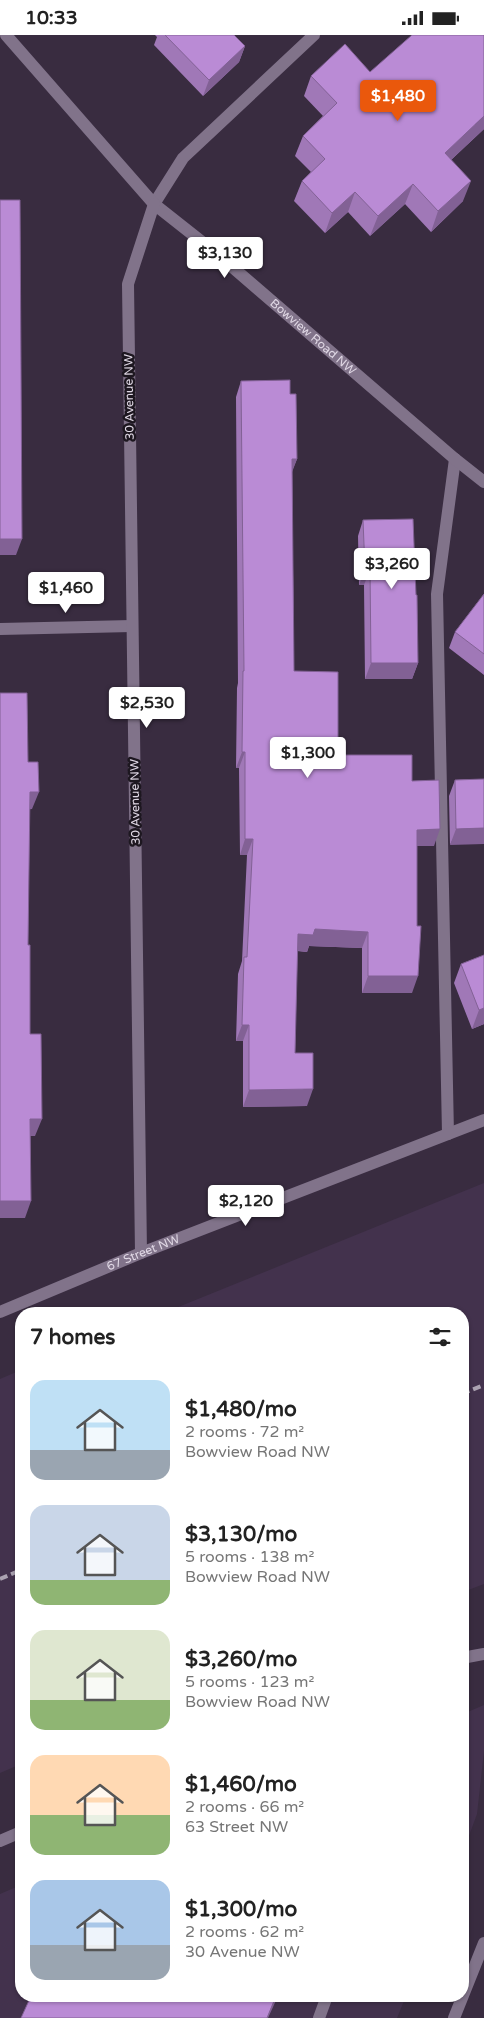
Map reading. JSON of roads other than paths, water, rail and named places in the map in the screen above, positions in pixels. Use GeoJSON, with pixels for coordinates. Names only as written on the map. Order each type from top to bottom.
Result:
{"type":"FeatureCollection","features":[{"type":"Feature","properties":{"kind":"street","name":"Bowview Road NW"},"geometry":{"type":"LineString","coordinates":[[6,35],[154,204],[216,253],[484,482]]}},
{"type":"Feature","properties":{"kind":"street","name":"30 Avenue NW"},"geometry":{"type":"LineString","coordinates":[[141,1253],[128,284],[154,204],[182,158],[314,35]]}},
{"type":"Feature","properties":{"kind":"street"},"geometry":{"type":"LineString","coordinates":[[448,1134],[437,593],[455,459]]}},
{"type":"Feature","properties":{"kind":"street"},"geometry":{"type":"LineString","coordinates":[[0,629],[132,626]]}},
{"type":"Feature","properties":{"kind":"street","name":"67 Street NW"},"geometry":{"type":"LineString","coordinates":[[0,1312],[141,1253],[484,1120]]}},
{"type":"Feature","properties":{"kind":"street"},"geometry":{"type":"LineString","coordinates":[[469,1657],[484,1654]]}},
{"type":"Feature","properties":{"kind":"street"},"geometry":{"type":"LineString","coordinates":[[0,1841],[15,1835]]}},
{"type":"Feature","properties":{"kind":"street"},"geometry":{"type":"LineString","coordinates":[[469,1980],[484,1943]]}},
{"type":"Feature","properties":{"kind":"street"},"geometry":{"type":"LineString","coordinates":[[319,2018],[325,2002]]}},
{"type":"Feature","properties":{"kind":"street"},"geometry":{"type":"LineString","coordinates":[[454,2018],[460,2002]]}},
{"type":"Feature","properties":{"kind":"railway"},"geometry":{"type":"LineString","coordinates":[[469,1391],[484,1385]]}},
{"type":"Feature","properties":{"kind":"railway"},"geometry":{"type":"LineString","coordinates":[[0,1579],[15,1573]]}}]}
